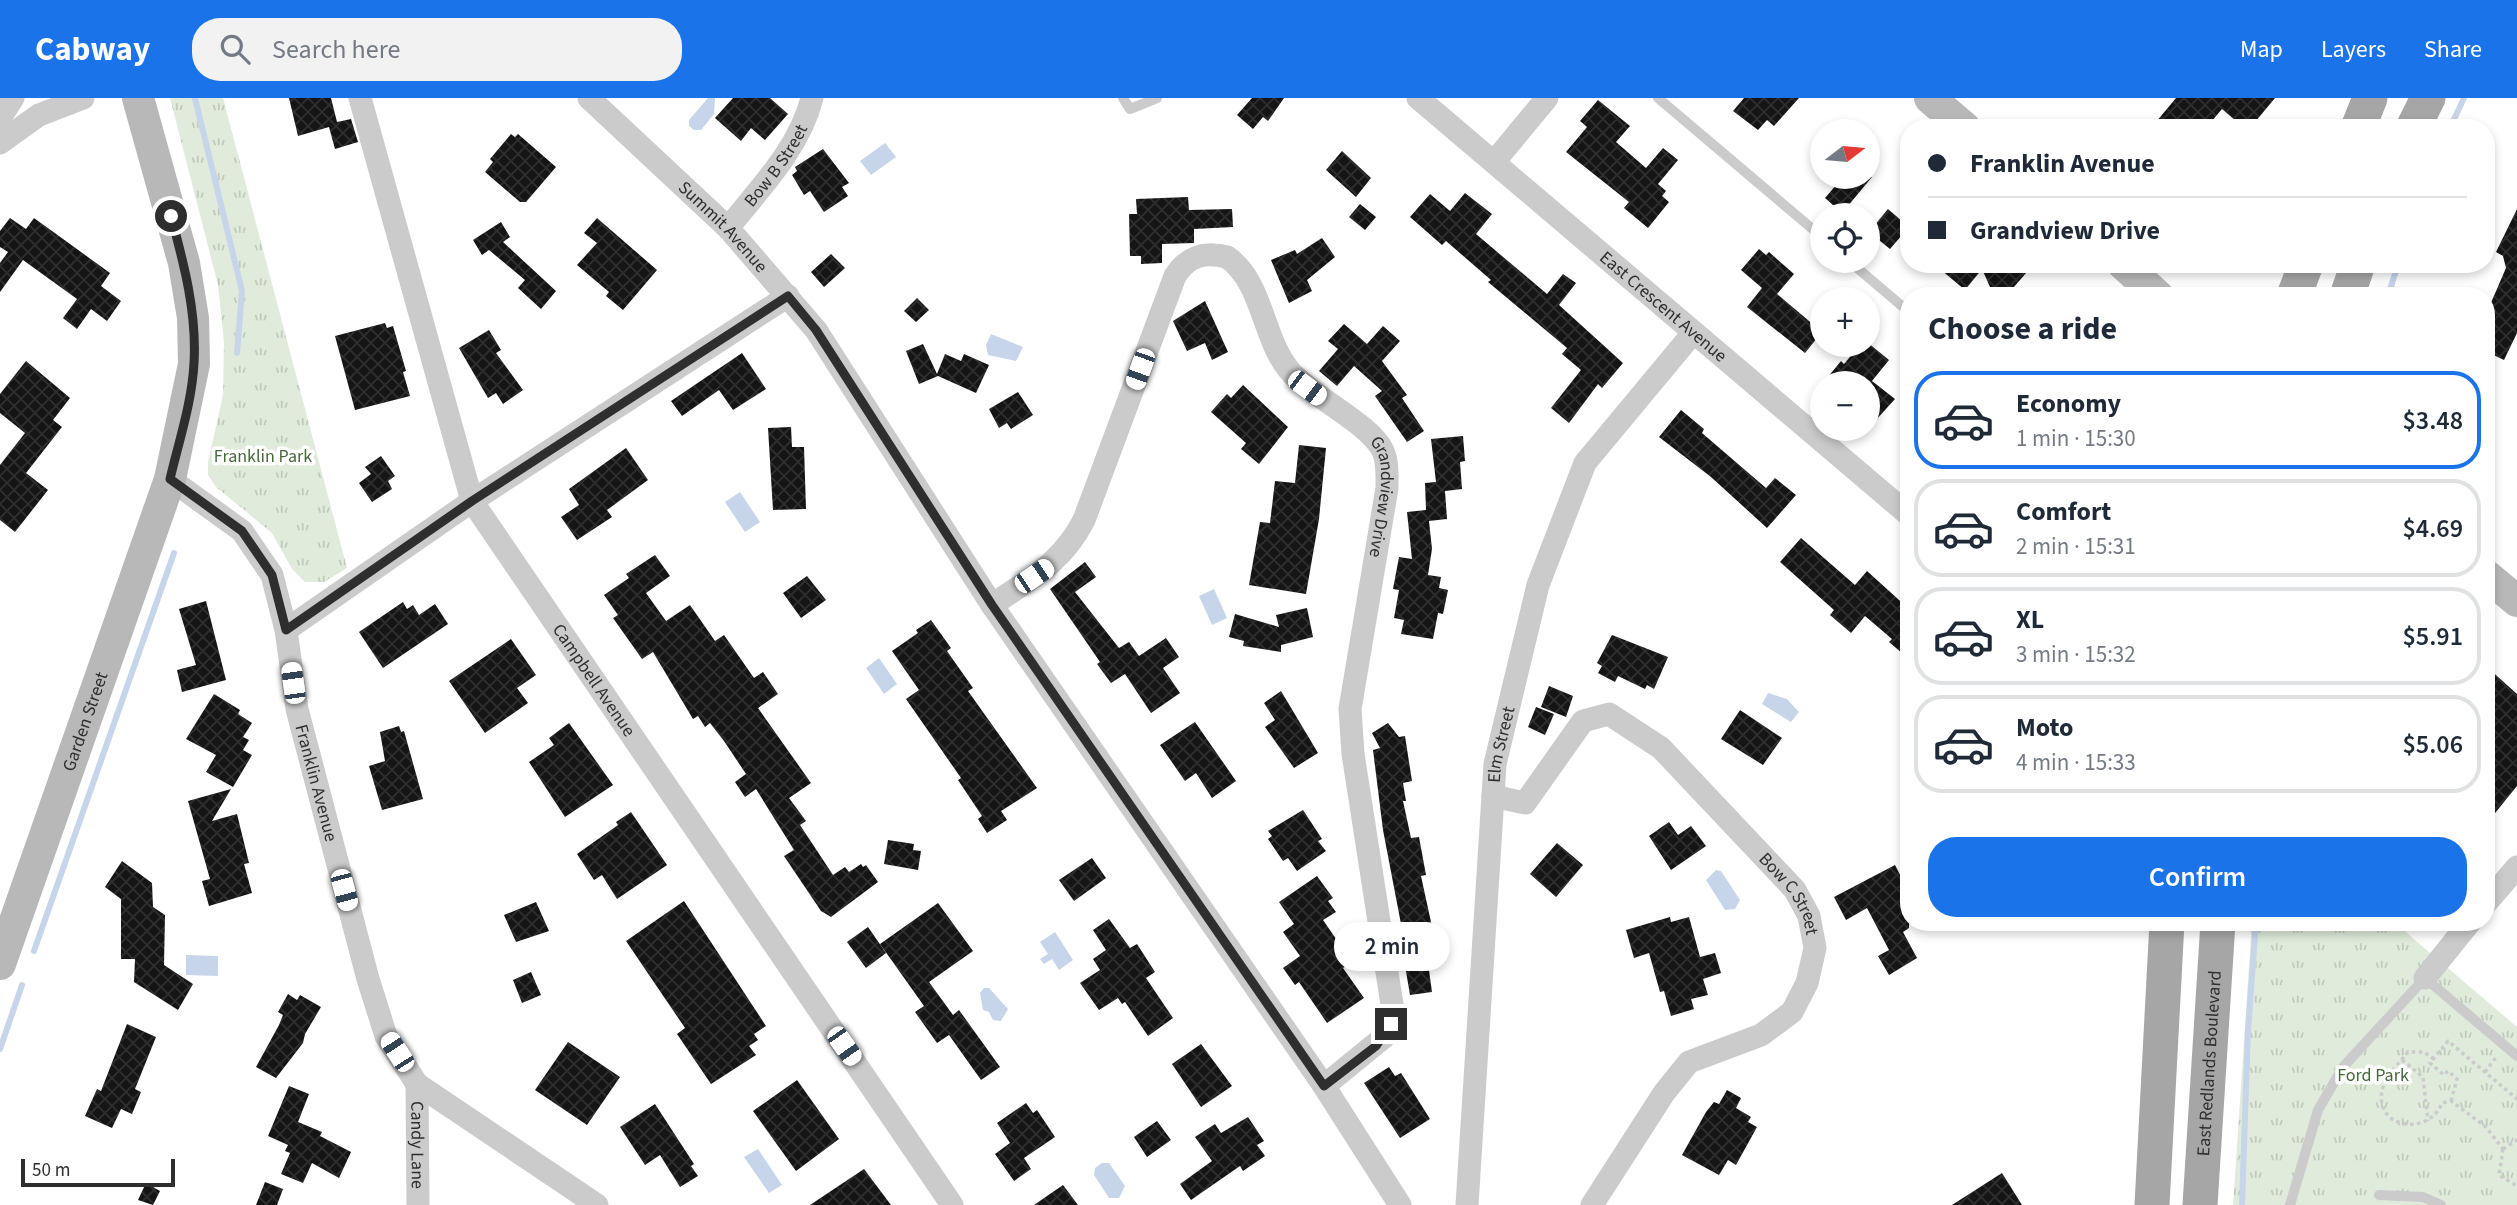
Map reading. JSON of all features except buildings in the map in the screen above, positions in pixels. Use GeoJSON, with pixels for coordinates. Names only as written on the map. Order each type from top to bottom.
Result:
{"type":"FeatureCollection","features":[{"type":"Feature","properties":{"kind":"main road"},"geometry":{"type":"LineString","coordinates":[[2362,119],[2370,98]]}},
{"type":"Feature","properties":{"kind":"main road"},"geometry":{"type":"LineString","coordinates":[[2418,119],[2428,98]]}},
{"type":"Feature","properties":{"kind":"main road"},"geometry":{"type":"LineString","coordinates":[[2152,1205],[2167,931]]}},
{"type":"Feature","properties":{"kind":"main road","name":"East Redlands Boulevard"},"geometry":{"type":"LineString","coordinates":[[2200,1205],[2217,931]]}},
{"type":"Feature","properties":{"kind":"street"},"geometry":{"type":"LineString","coordinates":[[0,118],[13,98]]}},
{"type":"Feature","properties":{"kind":"street"},"geometry":{"type":"LineString","coordinates":[[0,144],[39,115],[83,98]]}},
{"type":"Feature","properties":{"kind":"street"},"geometry":{"type":"LineString","coordinates":[[138,98],[184,263],[193,317],[194,364],[170,479]]}},
{"type":"Feature","properties":{"kind":"street","name":"Campbell Avenue"},"geometry":{"type":"LineString","coordinates":[[360,98],[472,501],[952,1205]]}},
{"type":"Feature","properties":{"kind":"street","name":"Summit Avenue"},"geometry":{"type":"LineString","coordinates":[[589,98],[728,228],[816,330],[992,605],[1324,1086],[1400,1205]]}},
{"type":"Feature","properties":{"kind":"street","name":"Bow B Street"},"geometry":{"type":"LineString","coordinates":[[728,228],[783,159],[795,140],[812,98]]}},
{"type":"Feature","properties":{"kind":"street","name":"East Crescent Avenue"},"geometry":{"type":"LineString","coordinates":[[1418,98],[1900,507]]}},
{"type":"Feature","properties":{"kind":"street"},"geometry":{"type":"LineString","coordinates":[[1494,162],[1547,98]]}},
{"type":"Feature","properties":{"kind":"street"},"geometry":{"type":"LineString","coordinates":[[1930,98],[1954,119]]}},
{"type":"Feature","properties":{"kind":"street","name":"Grandview Drive"},"geometry":{"type":"LineString","coordinates":[[992,605],[1056,561],[1072,544],[1084,520],[1175,276],[1181,267],[1198,255],[1227,257],[1245,276],[1290,371],[1307,388],[1378,442],[1387,465],[1387,488],[1350,709],[1353,754],[1393,1011],[1384,1037],[1324,1086]]}},
{"type":"Feature","properties":{"kind":"street"},"geometry":{"type":"LineString","coordinates":[[2133,273],[2148,287]]}},
{"type":"Feature","properties":{"kind":"street"},"geometry":{"type":"LineString","coordinates":[[286,630],[472,501],[788,296]]}},
{"type":"Feature","properties":{"kind":"street","name":"Elm Street"},"geometry":{"type":"LineString","coordinates":[[1467,1205],[1495,764],[1538,585],[1586,464],[1693,333]]}},
{"type":"Feature","properties":{"kind":"street","name":"Franklin Avenue"},"geometry":{"type":"LineString","coordinates":[[170,479],[242,531],[272,575],[286,630],[297,709],[368,978],[386,1036],[417,1084],[597,1205]]}},
{"type":"Feature","properties":{"kind":"street","name":"Garden Street"},"geometry":{"type":"LineString","coordinates":[[0,964],[170,479]]}},
{"type":"Feature","properties":{"kind":"street"},"geometry":{"type":"LineString","coordinates":[[2495,583],[2517,601]]}},
{"type":"Feature","properties":{"kind":"street","name":"Bow C Street"},"geometry":{"type":"LineString","coordinates":[[1493,796],[1525,803],[1583,721],[1609,714],[1661,748],[1795,890],[1809,916],[1815,948],[1807,983],[1792,1012],[1761,1035],[1689,1062],[1664,1093],[1592,1205]]}},
{"type":"Feature","properties":{"kind":"street"},"geometry":{"type":"LineString","coordinates":[[2495,893],[2517,867]]}},
{"type":"Feature","properties":{"kind":"street"},"geometry":{"type":"LineString","coordinates":[[2424,978],[2463,931]]}},
{"type":"Feature","properties":{"kind":"street","name":"Candy Lane"},"geometry":{"type":"LineString","coordinates":[[417,1084],[418,1205]]}},
{"type":"Feature","properties":{"kind":"lane"},"geometry":{"type":"LineString","coordinates":[[1123,98],[1130,109],[1157,98]]}},
{"type":"Feature","properties":{"kind":"lane"},"geometry":{"type":"LineString","coordinates":[[1658,98],[1810,227]]}},
{"type":"Feature","properties":{"kind":"lane"},"geometry":{"type":"LineString","coordinates":[[1863,273],[1900,304]]}},
{"type":"Feature","properties":{"kind":"lane"},"geometry":{"type":"LineString","coordinates":[[2290,1205],[2294,1184],[2318,1110],[2343,1067],[2424,978],[2517,1056]]}},
{"type":"Feature","properties":{"kind":"lane"},"geometry":{"type":"LineString","coordinates":[[2379,1195],[2423,1197],[2441,1205]]}},
{"type":"Feature","properties":{"kind":"path"},"geometry":{"type":"LineString","coordinates":[[2451,1101],[2457,1079],[2448,1071],[2444,1075],[2430,1063],[2448,1041],[2517,1099]]}},
{"type":"Feature","properties":{"kind":"path"},"geometry":{"type":"LineString","coordinates":[[2434,1059],[2415,1050],[2408,1052],[2383,1085],[2383,1109],[2388,1117],[2402,1125],[2420,1125],[2438,1113],[2442,1103],[2451,1101]]}},
{"type":"Feature","properties":{"kind":"path"},"geometry":{"type":"LineString","coordinates":[[2402,1060],[2423,1077],[2428,1121]]}},
{"type":"Feature","properties":{"kind":"path"},"geometry":{"type":"LineString","coordinates":[[2451,1101],[2486,1128],[2503,1149],[2499,1175],[2517,1186]]}},
{"type":"Feature","properties":{"kind":"path"},"geometry":{"type":"LineString","coordinates":[[2503,1149],[2516,1144]]}},
{"type":"Feature","properties":{"kind":"green space","name":"Franklin Park"},"geometry":{"type":"Polygon","coordinates":[[[170,98],[223,98],[347,568],[324,582],[305,582],[292,569],[272,533],[216,487],[208,475],[208,462],[223,395],[224,342],[218,285],[170,98]]]}},
{"type":"Feature","properties":{"kind":"green space","name":"Ford Park"},"geometry":{"type":"Polygon","coordinates":[[[2251,931],[2405,931],[2517,1027],[2517,1205],[2233,1205],[2251,931]]]}},
{"type":"Feature","properties":{"kind":"water"},"geometry":{"type":"Polygon","coordinates":[[[708,98],[715,98],[714,114],[701,130],[694,130],[689,126],[689,120],[708,98]]]}},
{"type":"Feature","properties":{"kind":"water"},"geometry":{"type":"Polygon","coordinates":[[[885,143],[896,157],[871,175],[860,161],[885,143]]]}},
{"type":"Feature","properties":{"kind":"water"},"geometry":{"type":"Polygon","coordinates":[[[991,334],[1023,347],[1016,361],[988,355],[986,345],[991,334]]]}},
{"type":"Feature","properties":{"kind":"water"},"geometry":{"type":"Polygon","coordinates":[[[740,492],[760,522],[745,532],[725,502],[740,492]]]}},
{"type":"Feature","properties":{"kind":"water"},"geometry":{"type":"Polygon","coordinates":[[[1214,589],[1227,618],[1212,625],[1199,596],[1214,589]]]}},
{"type":"Feature","properties":{"kind":"water"},"geometry":{"type":"Polygon","coordinates":[[[879,658],[897,684],[884,694],[866,668],[879,658]]]}},
{"type":"Feature","properties":{"kind":"water"},"geometry":{"type":"Polygon","coordinates":[[[1768,693],[1787,699],[1799,712],[1791,722],[1762,704],[1768,693]]]}},
{"type":"Feature","properties":{"kind":"water"},"geometry":{"type":"Polygon","coordinates":[[[1716,870],[1721,871],[1740,900],[1735,909],[1725,910],[1706,880],[1716,870]]]}},
{"type":"Feature","properties":{"kind":"water"},"geometry":{"type":"Polygon","coordinates":[[[1055,932],[1073,960],[1059,970],[1052,959],[1044,964],[1040,959],[1048,954],[1040,942],[1055,932]]]}},
{"type":"Feature","properties":{"kind":"water"},"geometry":{"type":"Polygon","coordinates":[[[186,955],[218,956],[218,976],[186,975],[186,955]]]}},
{"type":"Feature","properties":{"kind":"water"},"geometry":{"type":"Polygon","coordinates":[[[984,988],[989,988],[1008,1009],[1001,1021],[993,1020],[989,1012],[983,1010],[980,993],[984,988]]]}},
{"type":"Feature","properties":{"kind":"water"},"geometry":{"type":"Polygon","coordinates":[[[758,1149],[782,1185],[769,1193],[744,1157],[758,1149]]]}},
{"type":"Feature","properties":{"kind":"water"},"geometry":{"type":"Polygon","coordinates":[[[1102,1163],[1109,1163],[1125,1186],[1119,1198],[1109,1198],[1094,1175],[1095,1168],[1102,1163]]]}},
{"type":"Feature","properties":{"kind":"waterway"},"geometry":{"type":"LineString","coordinates":[[195,98],[242,291],[237,353]]}},
{"type":"Feature","properties":{"kind":"waterway"},"geometry":{"type":"LineString","coordinates":[[2454,119],[2464,98]]}},
{"type":"Feature","properties":{"kind":"waterway"},"geometry":{"type":"LineString","coordinates":[[2391,287],[2395,273]]}},
{"type":"Feature","properties":{"kind":"waterway"},"geometry":{"type":"LineString","coordinates":[[34,951],[174,553]]}},
{"type":"Feature","properties":{"kind":"waterway"},"geometry":{"type":"LineString","coordinates":[[2242,1205],[2248,1030],[2255,931]]}},
{"type":"Feature","properties":{"kind":"waterway"},"geometry":{"type":"LineString","coordinates":[[0,1049],[22,985]]}},
{"type":"Feature","properties":{"kind":"route"},"geometry":{"type":"LineString","coordinates":[[171,216],[184,263],[193,317],[194,364],[170,479],[242,531],[272,575],[286,630],[472,501],[788,296],[816,330],[992,605],[1324,1086],[1376,1046],[1391,1024]]}}]}
